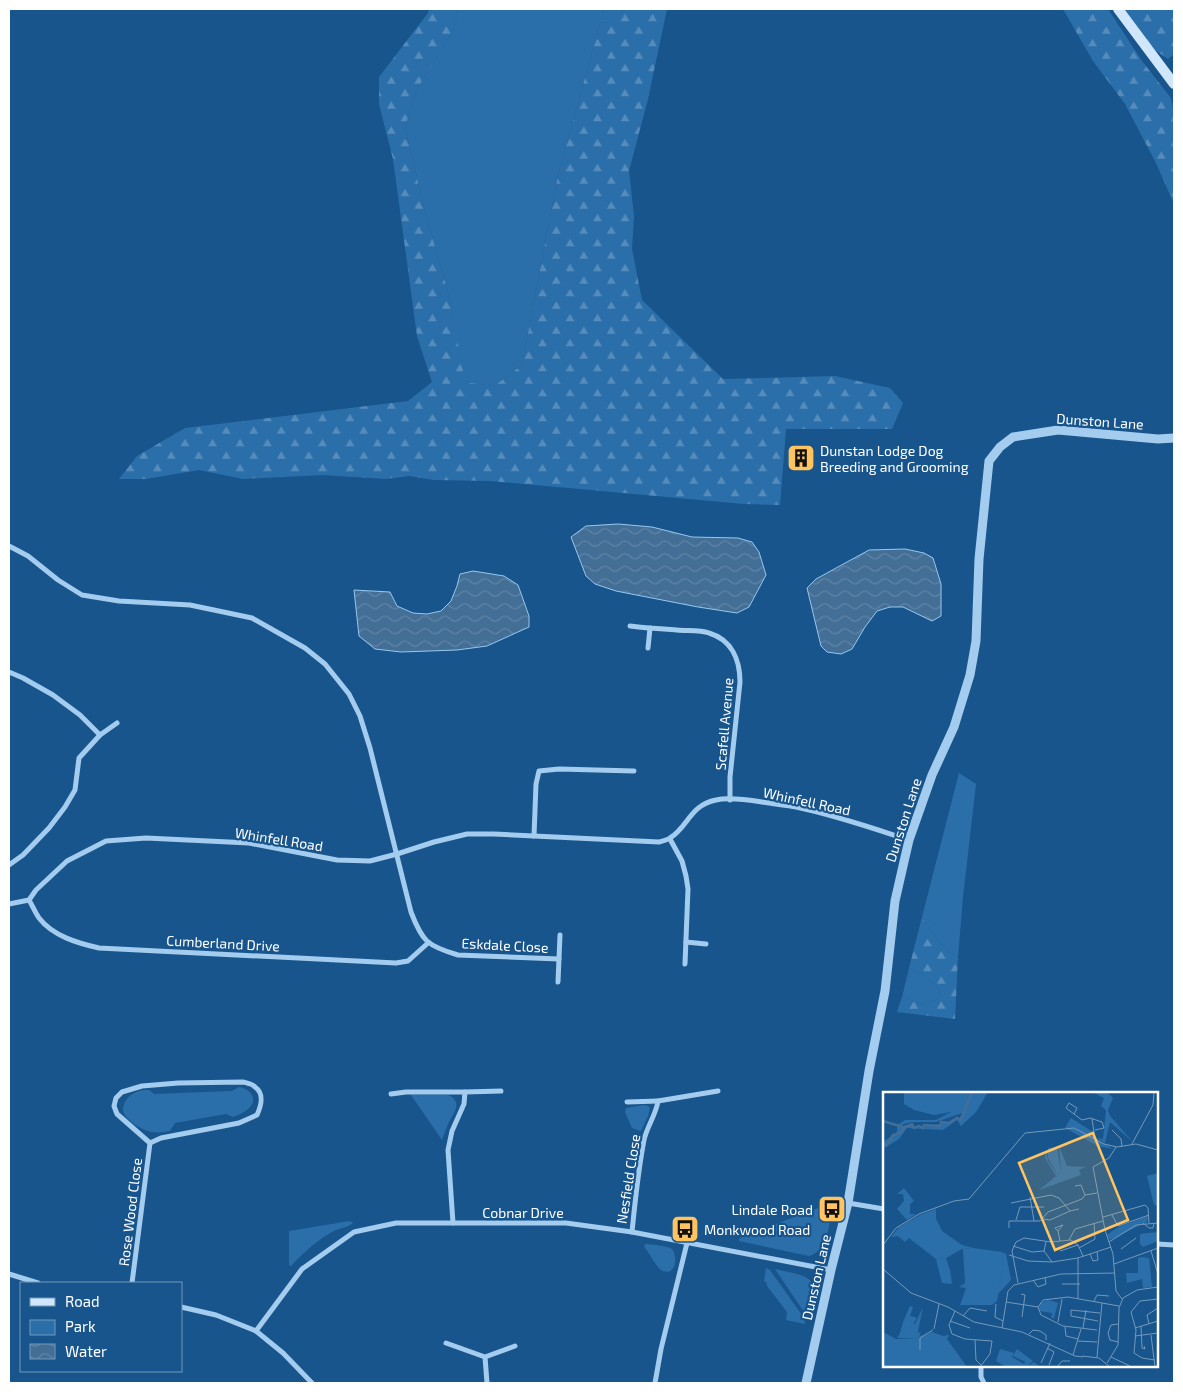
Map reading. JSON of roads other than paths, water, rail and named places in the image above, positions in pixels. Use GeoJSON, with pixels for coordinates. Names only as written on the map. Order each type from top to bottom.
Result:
{"type":"FeatureCollection","features":[{"type":"Feature","properties":{"kind":"main road"},"geometry":{"type":"LineString","coordinates":[[1118,9],[1173,81]]}},
{"type":"Feature","properties":{"kind":"street","name":"Dunston Lane"},"geometry":{"type":"LineString","coordinates":[[806,1383],[848,1203],[869,1071],[885,991],[895,901],[909,840],[932,775],[954,727],[970,675],[976,641],[980,559],[989,461],[1000,447],[1013,437],[1058,430],[1158,439],[1174,438]]}},
{"type":"Feature","properties":{"kind":"street"},"geometry":{"type":"LineString","coordinates":[[9,546],[28,556],[58,580],[82,595],[119,602],[190,605],[252,618],[305,648],[325,664],[349,694],[360,716],[370,748],[411,912],[419,930],[428,943]]}},
{"type":"Feature","properties":{"kind":"street","name":"Scafell Avenue"},"geometry":{"type":"LineString","coordinates":[[630,626],[708,633],[722,639],[731,647],[737,659],[740,682],[730,777],[730,800]]}},
{"type":"Feature","properties":{"kind":"street"},"geometry":{"type":"LineString","coordinates":[[648,648],[650,628]]}},
{"type":"Feature","properties":{"kind":"street"},"geometry":{"type":"LineString","coordinates":[[9,672],[23,678],[80,714],[100,735]]}},
{"type":"Feature","properties":{"kind":"street"},"geometry":{"type":"LineString","coordinates":[[9,865],[23,856],[49,828],[65,807],[75,790],[79,758],[100,735],[117,723]]}},
{"type":"Feature","properties":{"kind":"street"},"geometry":{"type":"LineString","coordinates":[[534,836],[536,784],[539,772],[559,769],[634,771]]}},
{"type":"Feature","properties":{"kind":"street","name":"Whinfell Road"},"geometry":{"type":"LineString","coordinates":[[30,900],[36,890],[68,861],[106,841],[146,838],[248,843],[337,860],[370,861],[467,834],[660,842],[670,839],[693,812],[704,804],[716,800],[730,800],[795,807],[858,823],[909,840]]}},
{"type":"Feature","properties":{"kind":"street"},"geometry":{"type":"LineString","coordinates":[[670,839],[682,861],[688,889],[685,964]]}},
{"type":"Feature","properties":{"kind":"street"},"geometry":{"type":"LineString","coordinates":[[9,904],[30,900]]}},
{"type":"Feature","properties":{"kind":"street","name":"Cumberland Drive"},"geometry":{"type":"LineString","coordinates":[[30,900],[39,917],[49,927],[62,936],[80,944],[99,948],[396,964],[408,961],[428,943]]}},
{"type":"Feature","properties":{"kind":"street","name":"Eskdale Close"},"geometry":{"type":"LineString","coordinates":[[558,982],[560,935]]}},
{"type":"Feature","properties":{"kind":"street"},"geometry":{"type":"LineString","coordinates":[[686,942],[706,944]]}},
{"type":"Feature","properties":{"kind":"street","name":"Eskdale Close"},"geometry":{"type":"LineString","coordinates":[[428,943],[458,955],[559,959]]}},
{"type":"Feature","properties":{"kind":"street","name":"Rose Wood Close"},"geometry":{"type":"LineString","coordinates":[[243,1082],[255,1087],[260,1094],[262,1105],[257,1115],[239,1123],[161,1138],[150,1143],[117,1114],[114,1106],[116,1098],[122,1092],[142,1086],[178,1083],[243,1082]]}},
{"type":"Feature","properties":{"kind":"street"},"geometry":{"type":"LineString","coordinates":[[391,1094],[406,1092],[501,1091]]}},
{"type":"Feature","properties":{"kind":"street"},"geometry":{"type":"LineString","coordinates":[[627,1102],[658,1101],[718,1091]]}},
{"type":"Feature","properties":{"kind":"street"},"geometry":{"type":"LineString","coordinates":[[452,1223],[448,1150],[452,1131],[464,1104],[465,1092]]}},
{"type":"Feature","properties":{"kind":"street","name":"Nesfield Close"},"geometry":{"type":"LineString","coordinates":[[632,1232],[644,1139],[648,1126],[657,1111],[658,1101]]}},
{"type":"Feature","properties":{"kind":"street","name":"Rose Wood Close"},"geometry":{"type":"LineString","coordinates":[[132,1282],[150,1143]]}},
{"type":"Feature","properties":{"kind":"street"},"geometry":{"type":"LineString","coordinates":[[848,1203],[883,1209]]}},
{"type":"Feature","properties":{"kind":"street","name":"Cobnar Drive"},"geometry":{"type":"LineString","coordinates":[[256,1331],[302,1269],[354,1232],[396,1223],[566,1223],[632,1232],[831,1270]]}},
{"type":"Feature","properties":{"kind":"street"},"geometry":{"type":"LineString","coordinates":[[655,1383],[660,1349],[687,1243]]}},
{"type":"Feature","properties":{"kind":"street"},"geometry":{"type":"LineString","coordinates":[[1158,1244],[1174,1245]]}},
{"type":"Feature","properties":{"kind":"street"},"geometry":{"type":"LineString","coordinates":[[9,1274],[35,1282]]}},
{"type":"Feature","properties":{"kind":"street"},"geometry":{"type":"LineString","coordinates":[[182,1307],[216,1315],[256,1331],[283,1353],[312,1383]]}},
{"type":"Feature","properties":{"kind":"street"},"geometry":{"type":"LineString","coordinates":[[446,1343],[485,1357],[516,1346]]}},
{"type":"Feature","properties":{"kind":"street"},"geometry":{"type":"LineString","coordinates":[[485,1357],[487,1383]]}},
{"type":"Feature","properties":{"kind":"street"},"geometry":{"type":"LineString","coordinates":[[981,1367],[981,1377],[984,1383]]}},
{"type":"Feature","properties":{"kind":"water"},"geometry":{"type":"Polygon","coordinates":[[[618,524],[652,527],[692,537],[738,538],[752,542],[759,552],[766,575],[749,607],[737,613],[616,591],[595,584],[586,576],[571,537],[586,526],[618,524]]]}},
{"type":"Feature","properties":{"kind":"water"},"geometry":{"type":"Polygon","coordinates":[[[905,549],[924,553],[933,558],[941,584],[941,616],[932,621],[903,607],[890,607],[877,611],[852,649],[841,654],[827,652],[821,646],[807,588],[816,579],[869,550],[905,549]]]}},
{"type":"Feature","properties":{"kind":"water"},"geometry":{"type":"Polygon","coordinates":[[[473,571],[504,576],[518,585],[529,616],[529,627],[487,646],[457,650],[401,652],[375,649],[359,636],[354,590],[390,592],[397,606],[413,613],[427,614],[441,611],[451,601],[460,574],[473,571]]]}},
{"type":"Feature","properties":{"kind":"place","name":"Dunstan Lodge Dog Breeding and Grooming"},"geometry":{"type":"Point","coordinates":[801,458]}},
{"type":"Feature","properties":{"kind":"place","name":"Lindale Road"},"geometry":{"type":"Point","coordinates":[832,1209]}},
{"type":"Feature","properties":{"kind":"place","name":"Monkwood Road"},"geometry":{"type":"Point","coordinates":[685,1229]}}]}
